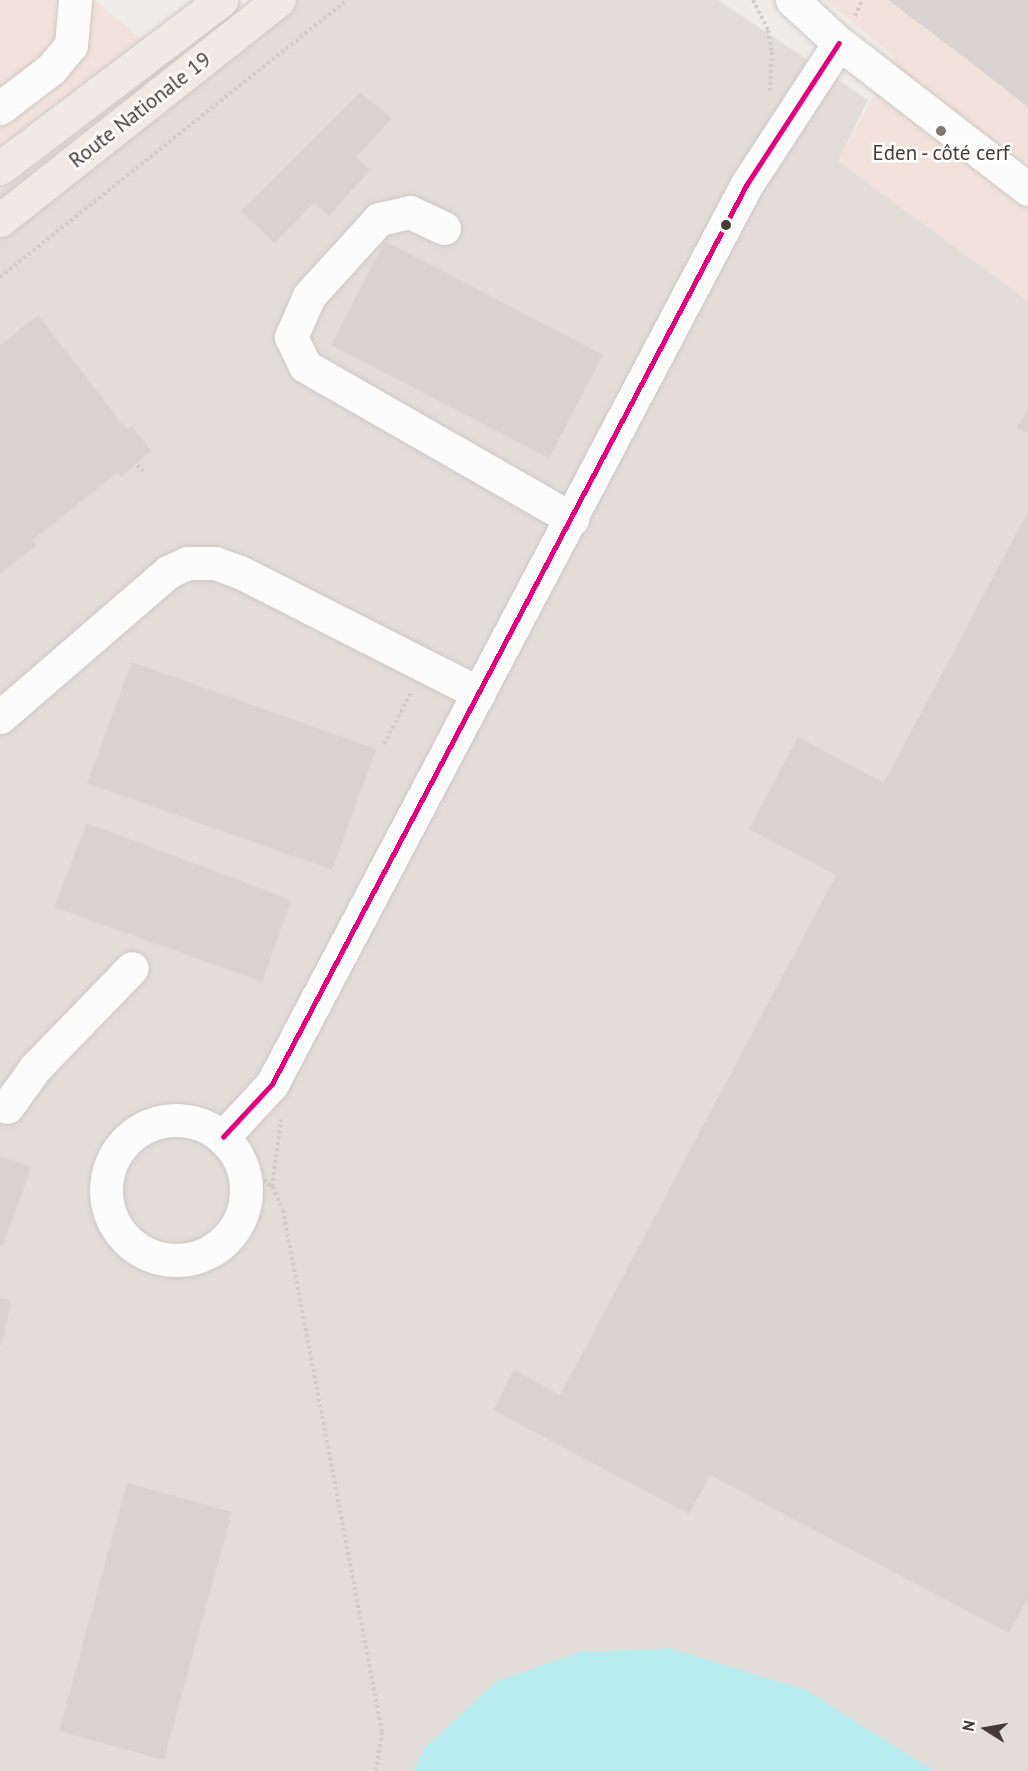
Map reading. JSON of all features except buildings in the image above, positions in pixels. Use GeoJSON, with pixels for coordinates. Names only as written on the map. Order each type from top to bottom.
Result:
{"type":"FeatureCollection","features":[{"type":"Feature","properties":{"kind":"main road","name":"Route Nationale 19"},"geometry":{"type":"LineString","coordinates":[[0,168],[221,0]]}},
{"type":"Feature","properties":{"kind":"main road","name":"Route Nationale 19"},"geometry":{"type":"LineString","coordinates":[[0,220],[279,0]]}},
{"type":"Feature","properties":{"kind":"street"},"geometry":{"type":"LineString","coordinates":[[0,108],[51,69],[71,45],[75,0]]}},
{"type":"Feature","properties":{"kind":"street"},"geometry":{"type":"LineString","coordinates":[[792,0],[839,43],[1028,189]]}},
{"type":"Feature","properties":{"kind":"street"},"geometry":{"type":"LineString","coordinates":[[231,1149],[272,1084],[747,184],[839,43]]}},
{"type":"Feature","properties":{"kind":"street"},"geometry":{"type":"LineString","coordinates":[[444,228],[410,212],[379,219],[309,296],[291,337],[305,366],[572,519]]}},
{"type":"Feature","properties":{"kind":"street"},"geometry":{"type":"LineString","coordinates":[[0,717],[168,572],[187,563],[215,563],[240,572],[479,693]]}},
{"type":"Feature","properties":{"kind":"street"},"geometry":{"type":"LineString","coordinates":[[7,1107],[35,1068],[132,968]]}},
{"type":"Feature","properties":{"kind":"path"},"geometry":{"type":"LineString","coordinates":[[0,277],[347,0]]}},
{"type":"Feature","properties":{"kind":"path"},"geometry":{"type":"LineString","coordinates":[[753,0],[768,30],[772,52],[767,103],[790,121]]}},
{"type":"Feature","properties":{"kind":"path"},"geometry":{"type":"LineString","coordinates":[[137,465],[145,473]]}},
{"type":"Feature","properties":{"kind":"path"},"geometry":{"type":"LineString","coordinates":[[384,744],[417,680]]}},
{"type":"Feature","properties":{"kind":"path"},"geometry":{"type":"LineString","coordinates":[[231,1149],[272,1187],[282,1210],[382,1732],[376,1771]]}},
{"type":"Feature","properties":{"kind":"shaded area"},"geometry":{"type":"Polygon","coordinates":[[[0,0],[95,0],[168,62],[0,191],[0,0]]]}},
{"type":"Feature","properties":{"kind":"shaded area"},"geometry":{"type":"Polygon","coordinates":[[[278,0],[718,0],[868,100],[838,161],[1028,301],[1028,1771],[0,1771],[0,191],[168,62],[278,0]]]}},
{"type":"Feature","properties":{"kind":"shaded area","name":"Eden - côté cerf"},"geometry":{"type":"Polygon","coordinates":[[[825,0],[1028,0],[1028,301],[838,161],[895,57],[825,0]]]}},
{"type":"Feature","properties":{"kind":"shaded area"},"geometry":{"type":"Polygon","coordinates":[[[487,121],[553,174],[600,228],[624,294],[599,347],[430,261],[441,242],[418,198],[459,125],[479,137],[487,121]]]}},
{"type":"Feature","properties":{"kind":"water"},"geometry":{"type":"Polygon","coordinates":[[[670,1648],[807,1690],[934,1771],[413,1771],[424,1748],[497,1681],[579,1652],[670,1648]]]}},
{"type":"Feature","properties":{"kind":"transit line"},"geometry":{"type":"LineString","coordinates":[[223,1137],[272,1084],[747,184],[839,43]]}},
{"type":"Feature","properties":{"kind":"place","name":"Eden - côté cerf"},"geometry":{"type":"Point","coordinates":[941,131]}}]}
